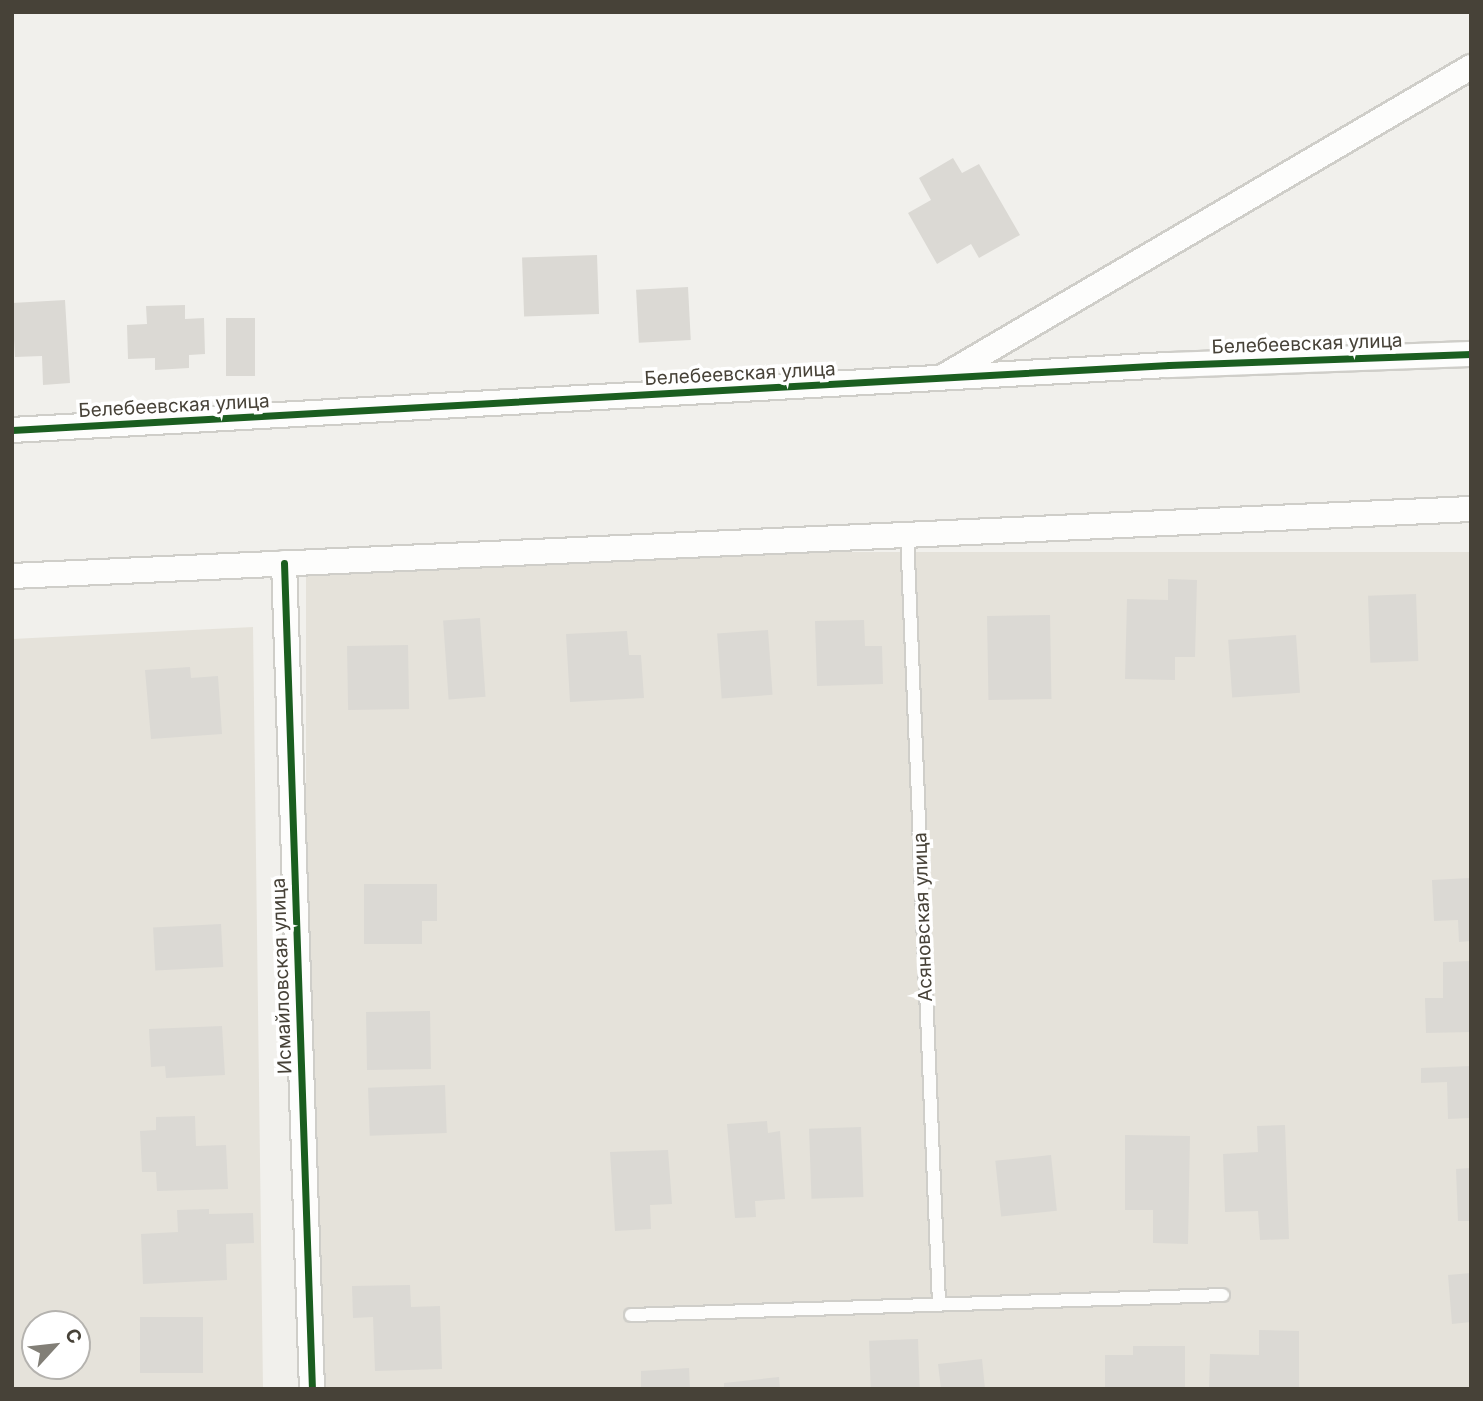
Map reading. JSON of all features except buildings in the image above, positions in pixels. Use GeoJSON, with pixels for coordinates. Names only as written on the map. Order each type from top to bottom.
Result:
{"type":"FeatureCollection","features":[{"type":"Feature","properties":{"kind":"street"},"geometry":{"type":"LineString","coordinates":[[943,378],[1471,67]]}},
{"type":"Feature","properties":{"kind":"street","name":"Белебеевская улица"},"geometry":{"type":"LineString","coordinates":[[12,430],[943,378],[1471,354]]}},
{"type":"Feature","properties":{"kind":"street"},"geometry":{"type":"LineString","coordinates":[[12,576],[1471,509]]}},
{"type":"Feature","properties":{"kind":"street","name":"Исмайловская улица"},"geometry":{"type":"LineString","coordinates":[[284,563],[312,1389]]}},
{"type":"Feature","properties":{"kind":"lane","name":"Асяновская улица"},"geometry":{"type":"LineString","coordinates":[[907,533],[939,1302]]}},
{"type":"Feature","properties":{"kind":"lane"},"geometry":{"type":"LineString","coordinates":[[631,1315],[939,1302],[1223,1295]]}},
{"type":"Feature","properties":{"kind":"shaded area"},"geometry":{"type":"Polygon","coordinates":[[[306,552],[1471,552],[1471,1389],[306,1389],[306,552]]]}},
{"type":"Feature","properties":{"kind":"shaded area"},"geometry":{"type":"Polygon","coordinates":[[[253,627],[263,1389],[12,1389],[12,639],[253,627]]]}},
{"type":"Feature","properties":{"kind":"cycle path"},"geometry":{"type":"LineString","coordinates":[[12,430],[1169,365],[1471,354]]}},
{"type":"Feature","properties":{"kind":"cycle path"},"geometry":{"type":"LineString","coordinates":[[284,563],[312,1389]]}}]}
